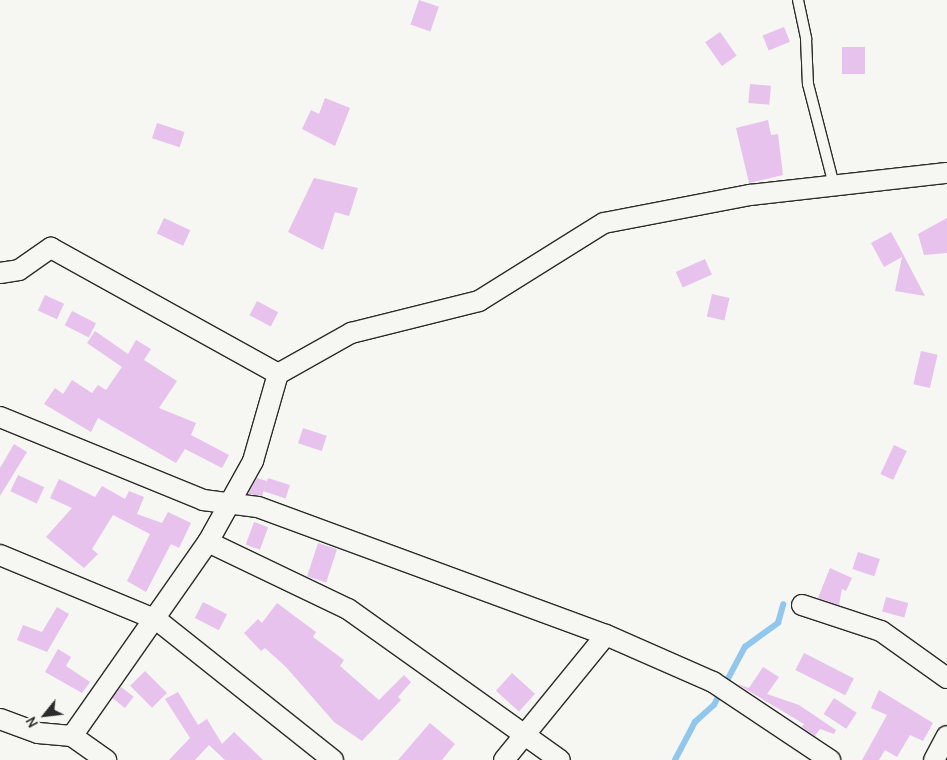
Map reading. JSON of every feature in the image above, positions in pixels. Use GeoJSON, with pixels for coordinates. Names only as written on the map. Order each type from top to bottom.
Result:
{"type":"FeatureCollection","features":[{"type":"Feature","properties":{"kind":"street"},"geometry":{"type":"LineString","coordinates":[[72,736],[157,620],[208,542],[253,461],[278,374],[351,333],[479,301],[604,223],[750,195],[947,173]]}},
{"type":"Feature","properties":{"kind":"street"},"geometry":{"type":"LineString","coordinates":[[0,273],[19,270],[51,248],[278,374]]}},
{"type":"Feature","properties":{"kind":"street"},"geometry":{"type":"LineString","coordinates":[[0,417],[203,500],[258,507],[606,635],[719,685],[830,760]]}},
{"type":"Feature","properties":{"kind":"street"},"geometry":{"type":"LineString","coordinates":[[208,542],[348,610],[525,738],[560,760]]}},
{"type":"Feature","properties":{"kind":"street"},"geometry":{"type":"LineString","coordinates":[[0,555],[157,620],[333,760]]}},
{"type":"Feature","properties":{"kind":"street"},"geometry":{"type":"LineString","coordinates":[[802,605],[880,631],[947,678]]}},
{"type":"Feature","properties":{"kind":"street"},"geometry":{"type":"LineString","coordinates":[[504,760],[525,738],[606,635]]}},
{"type":"Feature","properties":{"kind":"street"},"geometry":{"type":"LineString","coordinates":[[0,719],[38,733],[72,736],[106,760]]}},
{"type":"Feature","properties":{"kind":"street"},"geometry":{"type":"LineString","coordinates":[[934,760],[947,736]]}},
{"type":"Feature","properties":{"kind":"lane"},"geometry":{"type":"LineString","coordinates":[[798,0],[806,39],[808,84],[834,185]]}},
{"type":"Feature","properties":{"kind":"building"},"geometry":{"type":"Polygon","coordinates":[[[419,0],[439,7],[430,31],[411,25],[419,0]]]}},
{"type":"Feature","properties":{"kind":"building"},"geometry":{"type":"Polygon","coordinates":[[[784,27],[790,42],[769,50],[763,36],[784,27]]]}},
{"type":"Feature","properties":{"kind":"building"},"geometry":{"type":"Polygon","coordinates":[[[720,32],[737,56],[722,66],[705,42],[720,32]]]}},
{"type":"Feature","properties":{"kind":"building"},"geometry":{"type":"Polygon","coordinates":[[[842,47],[865,47],[865,74],[842,74],[842,47]]]}},
{"type":"Feature","properties":{"kind":"building"},"geometry":{"type":"Polygon","coordinates":[[[750,84],[771,86],[769,105],[748,103],[750,84]]]}},
{"type":"Feature","properties":{"kind":"building"},"geometry":{"type":"Polygon","coordinates":[[[325,98],[350,108],[335,146],[302,129],[311,110],[319,114],[325,98]]]}},
{"type":"Feature","properties":{"kind":"building"},"geometry":{"type":"Polygon","coordinates":[[[768,120],[771,135],[778,134],[783,175],[749,183],[736,128],[768,120]]]}},
{"type":"Feature","properties":{"kind":"building"},"geometry":{"type":"Polygon","coordinates":[[[157,123],[185,132],[180,147],[152,138],[157,123]]]}},
{"type":"Feature","properties":{"kind":"building"},"geometry":{"type":"Polygon","coordinates":[[[314,178],[358,188],[349,216],[335,212],[323,250],[288,232],[314,178]]]}},
{"type":"Feature","properties":{"kind":"building"},"geometry":{"type":"Polygon","coordinates":[[[164,218],[190,230],[183,246],[157,233],[164,218]]]}},
{"type":"Feature","properties":{"kind":"building"},"geometry":{"type":"Polygon","coordinates":[[[947,218],[947,253],[924,255],[918,234],[947,218]]]}},
{"type":"Feature","properties":{"kind":"building"},"geometry":{"type":"Polygon","coordinates":[[[891,232],[925,296],[895,291],[902,257],[884,267],[871,243],[891,232]]]}},
{"type":"Feature","properties":{"kind":"building"},"geometry":{"type":"Polygon","coordinates":[[[705,259],[712,275],[683,288],[676,272],[705,259]]]}},
{"type":"Feature","properties":{"kind":"building"},"geometry":{"type":"Polygon","coordinates":[[[712,294],[730,298],[724,320],[707,316],[712,294]]]}},
{"type":"Feature","properties":{"kind":"building"},"geometry":{"type":"Polygon","coordinates":[[[45,295],[64,304],[57,319],[38,310],[45,295]]]}},
{"type":"Feature","properties":{"kind":"building"},"geometry":{"type":"Polygon","coordinates":[[[257,301],[278,312],[271,326],[249,315],[257,301]]]}},
{"type":"Feature","properties":{"kind":"building"},"geometry":{"type":"Polygon","coordinates":[[[72,311],[96,323],[89,338],[65,325],[72,311]]]}},
{"type":"Feature","properties":{"kind":"building"},"geometry":{"type":"Polygon","coordinates":[[[95,331],[128,354],[136,340],[151,349],[144,360],[177,381],[159,408],[196,423],[191,435],[229,455],[222,468],[185,449],[176,463],[98,418],[91,432],[44,404],[55,388],[63,394],[72,380],[92,393],[98,385],[106,390],[122,367],[87,343],[95,331]]]}},
{"type":"Feature","properties":{"kind":"building"},"geometry":{"type":"Polygon","coordinates":[[[921,351],[938,355],[930,388],[913,384],[921,351]]]}},
{"type":"Feature","properties":{"kind":"building"},"geometry":{"type":"Polygon","coordinates":[[[303,428],[327,436],[322,451],[298,443],[303,428]]]}},
{"type":"Feature","properties":{"kind":"building"},"geometry":{"type":"Polygon","coordinates":[[[14,444],[27,452],[0,496],[0,468],[14,444]]]}},
{"type":"Feature","properties":{"kind":"building"},"geometry":{"type":"Polygon","coordinates":[[[894,445],[907,451],[893,480],[880,474],[894,445]]]}},
{"type":"Feature","properties":{"kind":"building"},"geometry":{"type":"Polygon","coordinates":[[[18,475],[44,487],[37,504],[10,491],[18,475]]]}},
{"type":"Feature","properties":{"kind":"building"},"geometry":{"type":"Polygon","coordinates":[[[257,478],[267,481],[262,496],[248,494],[257,478]]]}},
{"type":"Feature","properties":{"kind":"building"},"geometry":{"type":"Polygon","coordinates":[[[268,478],[290,485],[286,498],[264,491],[268,478]]]}},
{"type":"Feature","properties":{"kind":"building"},"geometry":{"type":"Polygon","coordinates":[[[59,479],[95,497],[102,486],[125,499],[129,491],[144,497],[137,514],[162,523],[168,512],[191,523],[179,548],[171,544],[146,592],[127,581],[150,534],[113,515],[92,549],[98,554],[84,568],[46,537],[72,508],[50,498],[59,479]]]}},
{"type":"Feature","properties":{"kind":"building"},"geometry":{"type":"Polygon","coordinates":[[[254,522],[268,527],[260,550],[246,545],[254,522]]]}},
{"type":"Feature","properties":{"kind":"building"},"geometry":{"type":"Polygon","coordinates":[[[318,543],[337,549],[326,582],[307,576],[318,543]]]}},
{"type":"Feature","properties":{"kind":"building"},"geometry":{"type":"Polygon","coordinates":[[[858,552],[880,559],[874,576],[852,569],[858,552]]]}},
{"type":"Feature","properties":{"kind":"building"},"geometry":{"type":"Polygon","coordinates":[[[830,568],[852,578],[846,591],[842,589],[839,605],[818,598],[830,568]]]}},
{"type":"Feature","properties":{"kind":"building"},"geometry":{"type":"Polygon","coordinates":[[[886,597],[908,603],[904,617],[882,611],[886,597]]]}},
{"type":"Feature","properties":{"kind":"building"},"geometry":{"type":"Polygon","coordinates":[[[203,602],[227,614],[219,630],[195,618],[203,602]]]}},
{"type":"Feature","properties":{"kind":"building"},"geometry":{"type":"Polygon","coordinates":[[[277,603],[316,632],[313,637],[344,660],[340,666],[379,700],[404,675],[411,682],[398,697],[401,700],[362,741],[334,722],[286,667],[265,648],[261,651],[244,633],[258,619],[262,623],[277,603]]]}},
{"type":"Feature","properties":{"kind":"building"},"geometry":{"type":"Polygon","coordinates":[[[57,607],[69,614],[47,652],[17,640],[23,625],[42,632],[57,607]]]}},
{"type":"Feature","properties":{"kind":"building"},"geometry":{"type":"Polygon","coordinates":[[[58,649],[71,657],[66,666],[90,682],[82,693],[45,672],[58,649]]]}},
{"type":"Feature","properties":{"kind":"building"},"geometry":{"type":"Polygon","coordinates":[[[804,653],[854,678],[845,695],[795,670],[804,653]]]}},
{"type":"Feature","properties":{"kind":"building"},"geometry":{"type":"Polygon","coordinates":[[[763,667],[779,677],[767,694],[799,705],[836,730],[834,734],[820,729],[815,736],[802,727],[804,724],[737,684],[749,688],[763,667]]]}},
{"type":"Feature","properties":{"kind":"building"},"geometry":{"type":"Polygon","coordinates":[[[145,671],[167,693],[152,708],[130,686],[145,671]]]}},
{"type":"Feature","properties":{"kind":"building"},"geometry":{"type":"Polygon","coordinates":[[[512,673],[535,694],[519,712],[496,691],[512,673]]]}},
{"type":"Feature","properties":{"kind":"building"},"geometry":{"type":"Polygon","coordinates":[[[121,687],[134,697],[125,708],[112,698],[121,687]]]}},
{"type":"Feature","properties":{"kind":"building"},"geometry":{"type":"Polygon","coordinates":[[[879,690],[933,723],[923,741],[910,735],[897,757],[885,750],[879,760],[862,760],[887,715],[871,708],[879,690]]]}},
{"type":"Feature","properties":{"kind":"building"},"geometry":{"type":"Polygon","coordinates":[[[178,692],[198,725],[207,719],[222,744],[234,732],[263,760],[225,760],[209,745],[195,760],[169,760],[190,738],[165,699],[178,692]]]}},
{"type":"Feature","properties":{"kind":"building"},"geometry":{"type":"Polygon","coordinates":[[[834,698],[857,713],[846,729],[824,714],[834,698]]]}},
{"type":"Feature","properties":{"kind":"building"},"geometry":{"type":"Polygon","coordinates":[[[430,723],[455,744],[442,760],[398,760],[430,723]]]}},
{"type":"Feature","properties":{"kind":"waterway"},"geometry":{"type":"LineString","coordinates":[[675,760],[695,722],[714,705],[745,647],[778,623],[783,605]]}}]}
